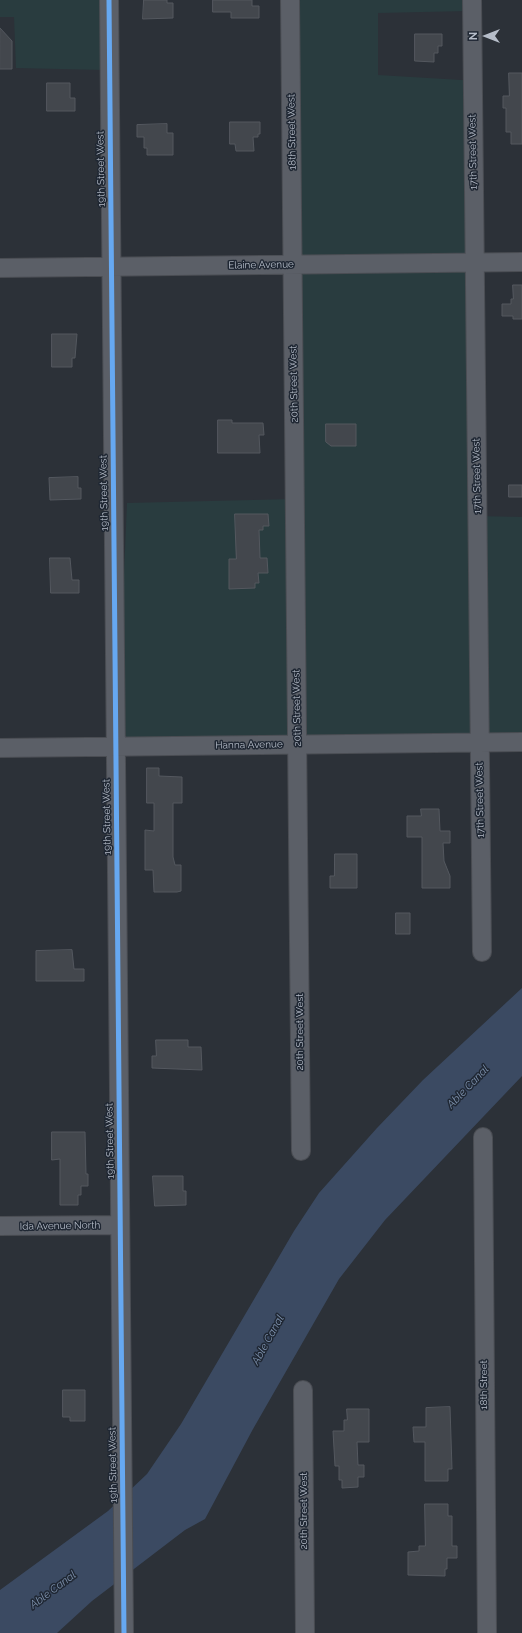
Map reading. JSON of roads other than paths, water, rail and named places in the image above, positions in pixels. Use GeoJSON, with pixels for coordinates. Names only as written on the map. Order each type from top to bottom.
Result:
{"type":"FeatureCollection","features":[{"type":"Feature","properties":{"kind":"street","name":"19th Street West"},"geometry":{"type":"LineString","coordinates":[[108,0],[124,1632]]}},
{"type":"Feature","properties":{"kind":"street","name":"18th Street West"},"geometry":{"type":"LineString","coordinates":[[290,0],[293,265]]}},
{"type":"Feature","properties":{"kind":"street","name":"17th Street West"},"geometry":{"type":"LineString","coordinates":[[472,0],[482,952]]}},
{"type":"Feature","properties":{"kind":"street","name":"Elaine Avenue"},"geometry":{"type":"LineString","coordinates":[[0,268],[522,262]]}},
{"type":"Feature","properties":{"kind":"street","name":"20th Street West"},"geometry":{"type":"LineString","coordinates":[[293,265],[301,1151]]}},
{"type":"Feature","properties":{"kind":"street","name":"Hanna Avenue"},"geometry":{"type":"LineString","coordinates":[[0,748],[522,742]]}},
{"type":"Feature","properties":{"kind":"street","name":"18th Street"},"geometry":{"type":"LineString","coordinates":[[483,1137],[487,1633]]}},
{"type":"Feature","properties":{"kind":"street","name":"Ida Avenue North"},"geometry":{"type":"LineString","coordinates":[[0,1226],[120,1225]]}},
{"type":"Feature","properties":{"kind":"street","name":"20th Street West"},"geometry":{"type":"LineString","coordinates":[[303,1390],[305,1633]]}},
{"type":"Feature","properties":{"kind":"water","name":"Able Canal"},"geometry":{"type":"Polygon","coordinates":[[[522,988],[522,1076],[385,1220],[339,1279],[253,1429],[205,1519],[185,1530],[92,1601],[57,1633],[0,1633],[0,1590],[108,1511],[147,1474],[181,1424],[294,1231],[319,1193],[377,1128],[423,1080],[522,988]]]}}]}
